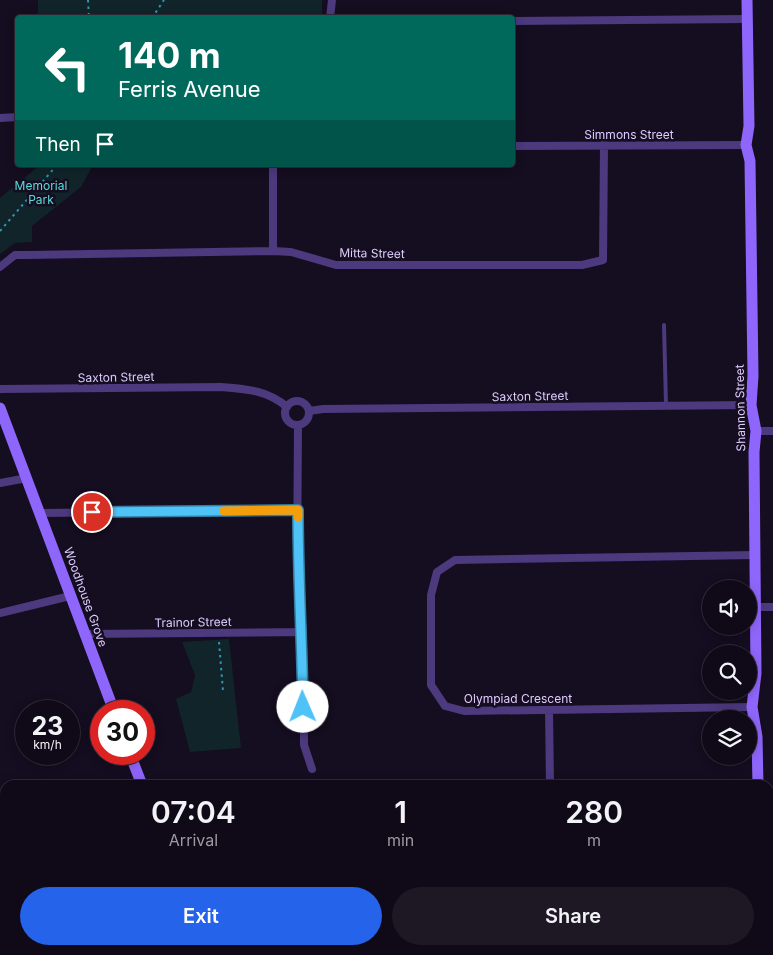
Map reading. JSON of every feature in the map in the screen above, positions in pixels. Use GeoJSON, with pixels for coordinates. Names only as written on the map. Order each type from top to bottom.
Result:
{"type":"FeatureCollection","features":[{"type":"Feature","properties":{"kind":"street"},"geometry":{"type":"LineString","coordinates":[[330,15],[332,0]]}},
{"type":"Feature","properties":{"kind":"street","name":"Shannon Street"},"geometry":{"type":"LineString","coordinates":[[747,0],[749,126],[746,145],[750,161],[754,376],[751,405],[756,432],[754,452],[755,580]]}},
{"type":"Feature","properties":{"kind":"street"},"geometry":{"type":"LineString","coordinates":[[515,21],[747,20]]}},
{"type":"Feature","properties":{"kind":"street"},"geometry":{"type":"LineString","coordinates":[[0,118],[15,117]]}},
{"type":"Feature","properties":{"kind":"street","name":"Simmons Street"},"geometry":{"type":"LineString","coordinates":[[515,146],[604,144],[746,145]]}},
{"type":"Feature","properties":{"kind":"street","name":"Mitta Street"},"geometry":{"type":"LineString","coordinates":[[0,267],[14,255],[28,254],[274,251],[291,252],[336,265],[582,265],[604,260],[604,144]]}},
{"type":"Feature","properties":{"kind":"street"},"geometry":{"type":"LineString","coordinates":[[273,167],[274,251]]}},
{"type":"Feature","properties":{"kind":"street","name":"Saxton Street"},"geometry":{"type":"LineString","coordinates":[[0,389],[220,387],[254,390],[275,397],[287,408]]}},
{"type":"Feature","properties":{"kind":"street"},"geometry":{"type":"LineString","coordinates":[[298,401],[303,403],[309,411],[306,421],[298,425],[291,423],[287,418],[287,408],[298,401]]}},
{"type":"Feature","properties":{"kind":"street","name":"Saxton Street"},"geometry":{"type":"LineString","coordinates":[[309,411],[323,409],[751,405]]}},
{"type":"Feature","properties":{"kind":"street","name":"Woodhouse Grove"},"geometry":{"type":"LineString","coordinates":[[0,408],[110,700]]}},
{"type":"Feature","properties":{"kind":"street"},"geometry":{"type":"LineString","coordinates":[[298,425],[298,575],[302,632],[304,745],[312,768]]}},
{"type":"Feature","properties":{"kind":"street"},"geometry":{"type":"LineString","coordinates":[[756,432],[773,431]]}},
{"type":"Feature","properties":{"kind":"street"},"geometry":{"type":"LineString","coordinates":[[0,483],[27,478]]}},
{"type":"Feature","properties":{"kind":"street"},"geometry":{"type":"LineString","coordinates":[[41,513],[298,510]]}},
{"type":"Feature","properties":{"kind":"street","name":"Olympiad Crescent"},"geometry":{"type":"LineString","coordinates":[[752,707],[464,711],[445,706],[432,685],[431,595],[437,572],[454,560],[755,555]]}},
{"type":"Feature","properties":{"kind":"street"},"geometry":{"type":"LineString","coordinates":[[0,613],[70,596]]}},
{"type":"Feature","properties":{"kind":"street"},"geometry":{"type":"LineString","coordinates":[[757,607],[773,607]]}},
{"type":"Feature","properties":{"kind":"street","name":"Trainor Street"},"geometry":{"type":"LineString","coordinates":[[84,634],[302,632]]}},
{"type":"Feature","properties":{"kind":"street","name":"Shannon Street"},"geometry":{"type":"LineString","coordinates":[[756,635],[756,674],[752,707],[757,737],[758,780]]}},
{"type":"Feature","properties":{"kind":"street"},"geometry":{"type":"LineString","coordinates":[[549,710],[550,780]]}},
{"type":"Feature","properties":{"kind":"street"},"geometry":{"type":"LineString","coordinates":[[134,765],[140,780]]}},
{"type":"Feature","properties":{"kind":"lane"},"geometry":{"type":"LineString","coordinates":[[664,324],[666,405]]}},
{"type":"Feature","properties":{"kind":"path"},"geometry":{"type":"LineString","coordinates":[[88,0],[89,15]]}},
{"type":"Feature","properties":{"kind":"path"},"geometry":{"type":"LineString","coordinates":[[154,15],[164,0]]}},
{"type":"Feature","properties":{"kind":"path"},"geometry":{"type":"LineString","coordinates":[[0,231],[55,167]]}},
{"type":"Feature","properties":{"kind":"path"},"geometry":{"type":"LineString","coordinates":[[218,642],[223,691]]}},
{"type":"Feature","properties":{"kind":"green space"},"geometry":{"type":"Polygon","coordinates":[[[38,0],[322,0],[322,15],[38,15],[38,0]]]}},
{"type":"Feature","properties":{"kind":"green space","name":"Memorial Park"},"geometry":{"type":"Polygon","coordinates":[[[38,167],[92,167],[81,187],[32,226],[32,242],[15,243],[0,254],[0,198],[38,167]]]}},
{"type":"Feature","properties":{"kind":"green space"},"geometry":{"type":"Polygon","coordinates":[[[229,639],[241,748],[190,752],[176,699],[191,692],[195,675],[182,642],[229,639]]]}},
{"type":"Feature","properties":{"kind":"slow traffic"},"geometry":{"type":"LineString","coordinates":[[224,511],[298,510],[298,517]]}},
{"type":"Feature","properties":{"kind":"route"},"geometry":{"type":"LineString","coordinates":[[92,512],[298,510],[298,575],[302,632],[303,707]]}}]}
